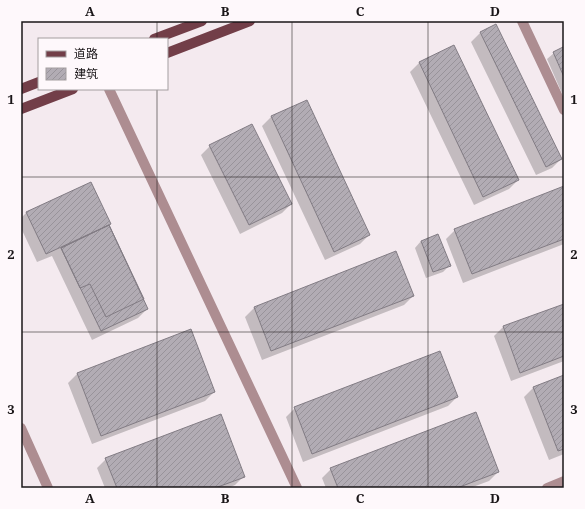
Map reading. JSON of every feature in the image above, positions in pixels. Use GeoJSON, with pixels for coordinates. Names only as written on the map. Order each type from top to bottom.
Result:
{"type":"FeatureCollection","features":[{"type":"Feature","properties":{"kind":"main road"},"geometry":{"type":"LineString","coordinates":[[157,38],[202,21]]}},
{"type":"Feature","properties":{"kind":"main road"},"geometry":{"type":"LineString","coordinates":[[168,53],[250,21]]}},
{"type":"Feature","properties":{"kind":"main road"},"geometry":{"type":"LineString","coordinates":[[21,89],[38,82]]}},
{"type":"Feature","properties":{"kind":"main road"},"geometry":{"type":"LineString","coordinates":[[21,109],[69,90]]}},
{"type":"Feature","properties":{"kind":"street"},"geometry":{"type":"LineString","coordinates":[[522,21],[564,110]]}},
{"type":"Feature","properties":{"kind":"street"},"geometry":{"type":"LineString","coordinates":[[109,90],[297,488]]}},
{"type":"Feature","properties":{"kind":"street"},"geometry":{"type":"LineString","coordinates":[[21,428],[48,488]]}},
{"type":"Feature","properties":{"kind":"street"},"geometry":{"type":"LineString","coordinates":[[547,488],[564,481]]}},
{"type":"Feature","properties":{"kind":"building"},"geometry":{"type":"Polygon","coordinates":[[[496,24],[562,159],[546,167],[480,32],[496,24]]]}},
{"type":"Feature","properties":{"kind":"building"},"geometry":{"type":"Polygon","coordinates":[[[454,45],[519,180],[483,197],[419,62],[454,45]]]}},
{"type":"Feature","properties":{"kind":"building"},"geometry":{"type":"Polygon","coordinates":[[[563,47],[564,49],[564,77],[553,52],[563,47]]]}},
{"type":"Feature","properties":{"kind":"building"},"geometry":{"type":"Polygon","coordinates":[[[307,100],[370,235],[334,252],[271,116],[307,100]]]}},
{"type":"Feature","properties":{"kind":"building"},"geometry":{"type":"Polygon","coordinates":[[[252,124],[292,204],[249,225],[209,145],[252,124]]]}},
{"type":"Feature","properties":{"kind":"building"},"geometry":{"type":"Polygon","coordinates":[[[91,182],[111,224],[46,254],[26,212],[91,182]]]}},
{"type":"Feature","properties":{"kind":"building"},"geometry":{"type":"Polygon","coordinates":[[[564,186],[564,239],[472,274],[454,229],[564,186]]]}},
{"type":"Feature","properties":{"kind":"building"},"geometry":{"type":"Polygon","coordinates":[[[109,225],[148,309],[101,331],[61,248],[109,225]]]}},
{"type":"Feature","properties":{"kind":"building"},"geometry":{"type":"Polygon","coordinates":[[[109,225],[144,299],[106,317],[90,284],[80,288],[61,248],[109,225]]]}},
{"type":"Feature","properties":{"kind":"building"},"geometry":{"type":"Polygon","coordinates":[[[438,234],[451,266],[433,272],[421,241],[438,234]]]}},
{"type":"Feature","properties":{"kind":"building"},"geometry":{"type":"Polygon","coordinates":[[[396,251],[414,296],[271,351],[254,307],[396,251]]]}},
{"type":"Feature","properties":{"kind":"building"},"geometry":{"type":"Polygon","coordinates":[[[564,304],[564,356],[520,373],[503,326],[564,304]]]}},
{"type":"Feature","properties":{"kind":"building"},"geometry":{"type":"Polygon","coordinates":[[[191,329],[215,392],[101,436],[77,373],[191,329]]]}},
{"type":"Feature","properties":{"kind":"building"},"geometry":{"type":"Polygon","coordinates":[[[440,351],[458,397],[312,454],[294,407],[440,351]]]}},
{"type":"Feature","properties":{"kind":"building"},"geometry":{"type":"Polygon","coordinates":[[[564,375],[564,449],[558,451],[533,387],[564,375]]]}},
{"type":"Feature","properties":{"kind":"building"},"geometry":{"type":"Polygon","coordinates":[[[476,412],[499,472],[457,488],[338,488],[330,468],[476,412]]]}},
{"type":"Feature","properties":{"kind":"building"},"geometry":{"type":"Polygon","coordinates":[[[221,414],[245,477],[215,488],[117,488],[105,458],[221,414]]]}}]}
